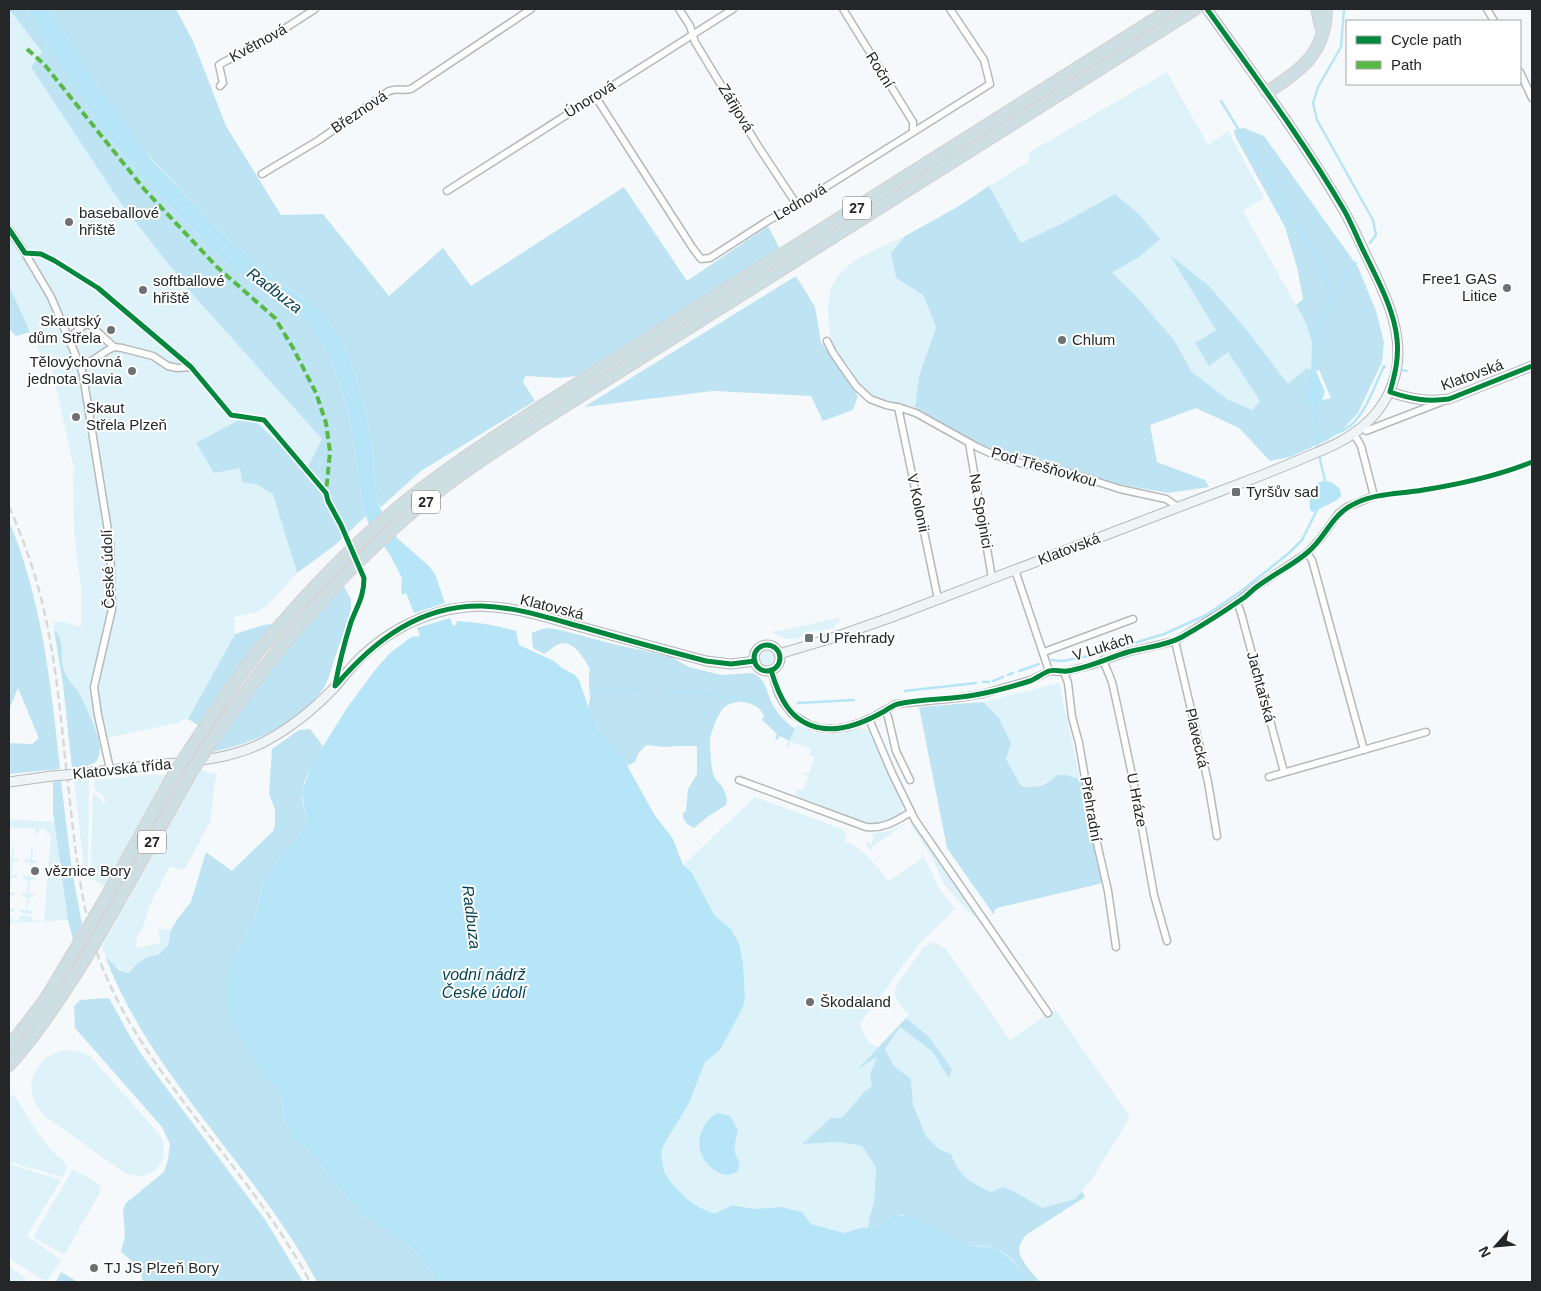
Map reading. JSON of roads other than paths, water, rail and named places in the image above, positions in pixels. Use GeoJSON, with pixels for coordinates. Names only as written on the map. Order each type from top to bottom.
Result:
{"type":"FeatureCollection","features":[{"type":"Feature","properties":{"kind":"highway"},"geometry":{"type":"LineString","coordinates":[[1112,47],[1130,28],[1161,9]]}},
{"type":"Feature","properties":{"kind":"highway","name":"27"},"geometry":{"type":"LineString","coordinates":[[9,1047],[45,1000],[107,896],[190,748],[265,643],[304,599],[404,503],[459,461],[542,406],[1171,9]]}},
{"type":"Feature","properties":{"kind":"highway"},"geometry":{"type":"LineString","coordinates":[[1317,9],[1323,33]]}},
{"type":"Feature","properties":{"kind":"highway"},"geometry":{"type":"LineString","coordinates":[[1267,92],[1308,61],[1318,47],[1326,24],[1326,9]]}},
{"type":"Feature","properties":{"kind":"highway","name":"27"},"geometry":{"type":"LineString","coordinates":[[9,1065],[57,1005],[112,913],[192,771],[246,689],[316,604],[413,512],[498,449],[1195,10]]}},
{"type":"Feature","properties":{"kind":"main road"},"geometry":{"type":"LineString","coordinates":[[1207,9],[1267,92],[1344,210],[1386,301],[1396,329],[1398,351],[1396,372],[1390,392]]}},
{"type":"Feature","properties":{"kind":"main road","name":"Klatovská"},"geometry":{"type":"LineString","coordinates":[[779,654],[851,632],[1318,452],[1354,434],[1373,417],[1390,392],[1421,400],[1436,401],[1449,399],[1532,366]]}},
{"type":"Feature","properties":{"kind":"main road","name":"Klatovská"},"geometry":{"type":"LineString","coordinates":[[235,754],[262,744],[299,720],[335,686],[359,659],[388,636],[416,620],[449,610],[481,606],[515,610],[706,661],[731,664],[755,661]]}},
{"type":"Feature","properties":{"kind":"main road"},"geometry":{"type":"LineString","coordinates":[[764,645],[774,647],[779,654],[778,664],[771,670],[761,669],[755,661],[756,652],[764,645]]}},
{"type":"Feature","properties":{"kind":"main road","name":"Klatovská třída"},"geometry":{"type":"LineString","coordinates":[[9,782],[110,769],[212,759],[235,754]]}},
{"type":"Feature","properties":{"kind":"street","name":"Květnová"},"geometry":{"type":"LineString","coordinates":[[220,86],[223,82],[219,65],[267,40],[315,9]]}},
{"type":"Feature","properties":{"kind":"street","name":"Březnová"},"geometry":{"type":"LineString","coordinates":[[262,174],[319,140],[389,91],[412,89],[531,9]]}},
{"type":"Feature","properties":{"kind":"street","name":"Zářijová"},"geometry":{"type":"LineString","coordinates":[[679,9],[690,26],[696,42],[758,146],[797,205]]}},
{"type":"Feature","properties":{"kind":"street","name":"Únorová"},"geometry":{"type":"LineString","coordinates":[[447,191],[733,9]]}},
{"type":"Feature","properties":{"kind":"street","name":"Roční"},"geometry":{"type":"LineString","coordinates":[[842,9],[913,122],[913,132]]}},
{"type":"Feature","properties":{"kind":"street","name":"Lednová"},"geometry":{"type":"LineString","coordinates":[[595,96],[692,247],[701,259],[710,258],[990,84],[984,60],[950,9]]}},
{"type":"Feature","properties":{"kind":"street"},"geometry":{"type":"LineString","coordinates":[[1487,9],[1493,20]]}},
{"type":"Feature","properties":{"kind":"street"},"geometry":{"type":"LineString","coordinates":[[1521,74],[1532,98]]}},
{"type":"Feature","properties":{"kind":"street","name":"České údolí"},"geometry":{"type":"LineString","coordinates":[[9,229],[50,297],[82,368],[110,543],[112,608],[94,687],[110,769]]}},
{"type":"Feature","properties":{"kind":"street"},"geometry":{"type":"LineString","coordinates":[[69,338],[89,324],[114,347],[153,356],[168,366],[177,368],[191,367]]}},
{"type":"Feature","properties":{"kind":"street","name":"Pod Třešňovkou"},"geometry":{"type":"LineString","coordinates":[[827,341],[856,386],[870,399],[916,413],[992,454],[1020,463],[1076,475],[1120,489],[1166,499],[1178,507]]}},
{"type":"Feature","properties":{"kind":"street"},"geometry":{"type":"LineString","coordinates":[[82,368],[114,347]]}},
{"type":"Feature","properties":{"kind":"street","name":"Klatovská"},"geometry":{"type":"LineString","coordinates":[[1366,431],[1449,399]]}},
{"type":"Feature","properties":{"kind":"street","name":"V Kolonii"},"geometry":{"type":"LineString","coordinates":[[898,407],[938,599]]}},
{"type":"Feature","properties":{"kind":"street","name":"V Lukách"},"geometry":{"type":"LineString","coordinates":[[771,670],[778,693],[792,714],[806,723],[820,728],[837,729],[869,719],[896,704],[982,694],[1031,680],[1049,671],[1064,672],[1128,652],[1175,641],[1307,553],[1339,513],[1347,507],[1374,496],[1361,446],[1354,434]]}},
{"type":"Feature","properties":{"kind":"street","name":"Na Spojnici"},"geometry":{"type":"LineString","coordinates":[[969,443],[992,578]]}},
{"type":"Feature","properties":{"kind":"street"},"geometry":{"type":"LineString","coordinates":[[1307,553],[1312,560],[1364,750]]}},
{"type":"Feature","properties":{"kind":"street"},"geometry":{"type":"LineString","coordinates":[[1015,570],[1049,671]]}},
{"type":"Feature","properties":{"kind":"street","name":"Jachtařská"},"geometry":{"type":"LineString","coordinates":[[1236,602],[1242,613],[1284,772]]}},
{"type":"Feature","properties":{"kind":"street","name":"V Lukách"},"geometry":{"type":"LineString","coordinates":[[1044,652],[1133,619]]}},
{"type":"Feature","properties":{"kind":"street","name":"Plavecká"},"geometry":{"type":"LineString","coordinates":[[1175,641],[1208,782],[1217,836]]}},
{"type":"Feature","properties":{"kind":"street","name":"U Hráze"},"geometry":{"type":"LineString","coordinates":[[1104,660],[1112,682],[1135,789],[1154,895],[1167,941]]}},
{"type":"Feature","properties":{"kind":"street","name":"Přehradní"},"geometry":{"type":"LineString","coordinates":[[1064,672],[1068,683],[1072,717],[1079,743],[1094,830],[1108,891],[1116,947]]}},
{"type":"Feature","properties":{"kind":"street"},"geometry":{"type":"LineString","coordinates":[[886,710],[896,751],[910,780]]}},
{"type":"Feature","properties":{"kind":"street"},"geometry":{"type":"LineString","coordinates":[[869,719],[889,767],[911,812],[955,880],[1048,1013]]}},
{"type":"Feature","properties":{"kind":"street"},"geometry":{"type":"LineString","coordinates":[[1269,777],[1426,732]]}},
{"type":"Feature","properties":{"kind":"street"},"geometry":{"type":"LineString","coordinates":[[739,780],[866,827],[879,828],[886,826],[911,812]]}},
{"type":"Feature","properties":{"kind":"water","name":"Radbuza"},"geometry":{"type":"Polygon","coordinates":[[[27,9],[50,9],[103,94],[120,114],[150,158],[220,232],[265,271],[321,311],[343,343],[356,377],[366,412],[372,447],[377,502],[397,538],[429,566],[435,574],[445,603],[414,613],[406,593],[402,595],[402,578],[390,555],[368,522],[363,506],[351,426],[345,400],[330,356],[316,335],[301,317],[237,272],[206,245],[144,179],[104,131],[27,9]]]}},
{"type":"Feature","properties":{"kind":"water"},"geometry":{"type":"Polygon","coordinates":[[[1311,370],[1316,371],[1325,392],[1322,400],[1315,405],[1308,404],[1307,399],[1311,370]]]}},
{"type":"Feature","properties":{"kind":"water"},"geometry":{"type":"Polygon","coordinates":[[[1325,481],[1331,482],[1340,489],[1341,496],[1313,512],[1310,510],[1310,501],[1313,487],[1325,481]]]}},
{"type":"Feature","properties":{"kind":"water","name":"vodní nádrž České údolí"},"geometry":{"type":"Polygon","coordinates":[[[450,618],[453,626],[457,624],[457,621],[463,621],[516,631],[519,645],[554,661],[575,675],[579,680],[597,728],[624,760],[654,814],[673,839],[683,865],[692,873],[715,916],[731,929],[739,943],[743,963],[745,997],[743,1007],[720,1050],[705,1062],[689,1103],[663,1146],[661,1153],[664,1172],[673,1185],[698,1207],[712,1213],[733,1205],[755,1209],[782,1207],[802,1212],[811,1224],[844,1233],[861,1228],[875,1227],[893,1215],[912,1218],[965,1244],[1000,1251],[1016,1265],[1029,1282],[436,1282],[431,1271],[414,1250],[364,1216],[333,1182],[315,1156],[291,1136],[284,1120],[280,1094],[259,1070],[230,1017],[226,1005],[225,991],[230,966],[255,917],[263,882],[279,858],[305,828],[306,816],[302,793],[310,767],[347,708],[390,653],[410,638],[420,635],[417,628],[450,618]]]}},
{"type":"Feature","properties":{"kind":"water"},"geometry":{"type":"Polygon","coordinates":[[[717,1113],[730,1116],[738,1130],[735,1150],[739,1168],[737,1172],[729,1175],[718,1172],[708,1165],[700,1150],[699,1144],[703,1128],[717,1113]]]}},
{"type":"Feature","properties":{"kind":"waterway"},"geometry":{"type":"LineString","coordinates":[[1344,9],[1341,47],[1318,87],[1313,103],[1317,120],[1373,220],[1376,235],[1370,243]]}},
{"type":"Feature","properties":{"kind":"waterway"},"geometry":{"type":"LineString","coordinates":[[47,54],[54,49]]}},
{"type":"Feature","properties":{"kind":"waterway"},"geometry":{"type":"LineString","coordinates":[[1221,101],[1321,264],[1332,299]]}},
{"type":"Feature","properties":{"kind":"waterway"},"geometry":{"type":"LineString","coordinates":[[1313,372],[1316,330],[1332,299],[1356,263]]}},
{"type":"Feature","properties":{"kind":"waterway"},"geometry":{"type":"LineString","coordinates":[[1318,440],[1343,431],[1356,420],[1361,414],[1385,367]]}},
{"type":"Feature","properties":{"kind":"waterway"},"geometry":{"type":"LineString","coordinates":[[1403,370],[1407,371]]}},
{"type":"Feature","properties":{"kind":"waterway"},"geometry":{"type":"LineString","coordinates":[[1315,403],[1318,450]]}},
{"type":"Feature","properties":{"kind":"waterway"},"geometry":{"type":"LineString","coordinates":[[1319,455],[1324,484]]}},
{"type":"Feature","properties":{"kind":"waterway"},"geometry":{"type":"LineString","coordinates":[[1052,660],[1062,661],[1095,655],[1164,634],[1206,615],[1240,592],[1289,553],[1302,540],[1319,506]]}},
{"type":"Feature","properties":{"kind":"waterway"},"geometry":{"type":"LineString","coordinates":[[1019,671],[1039,664]]}},
{"type":"Feature","properties":{"kind":"waterway"},"geometry":{"type":"LineString","coordinates":[[1008,675],[1013,673]]}},
{"type":"Feature","properties":{"kind":"waterway"},"geometry":{"type":"LineString","coordinates":[[993,681],[1003,677]]}},
{"type":"Feature","properties":{"kind":"waterway"},"geometry":{"type":"LineString","coordinates":[[983,682],[989,682]]}},
{"type":"Feature","properties":{"kind":"waterway"},"geometry":{"type":"LineString","coordinates":[[905,691],[976,683]]}},
{"type":"Feature","properties":{"kind":"waterway"},"geometry":{"type":"LineString","coordinates":[[593,690],[639,689]]}},
{"type":"Feature","properties":{"kind":"waterway"},"geometry":{"type":"LineString","coordinates":[[668,690],[754,700]]}},
{"type":"Feature","properties":{"kind":"waterway"},"geometry":{"type":"LineString","coordinates":[[798,703],[854,700]]}},
{"type":"Feature","properties":{"kind":"railway"},"geometry":{"type":"LineString","coordinates":[[9,506],[25,546],[42,601],[53,659],[79,874],[86,914],[97,953],[116,998],[141,1041],[168,1081],[271,1219],[310,1282]]}},
{"type":"Feature","properties":{"kind":"place","name":"baseballové hřiště"},"geometry":{"type":"Point","coordinates":[69,222]}},
{"type":"Feature","properties":{"kind":"place","name":"Free1 GAS Litice"},"geometry":{"type":"Point","coordinates":[1507,288]}},
{"type":"Feature","properties":{"kind":"place","name":"softballové hřiště"},"geometry":{"type":"Point","coordinates":[143,290]}},
{"type":"Feature","properties":{"kind":"place","name":"Skautský dům Střela"},"geometry":{"type":"Point","coordinates":[111,330]}},
{"type":"Feature","properties":{"kind":"place","name":"Chlum"},"geometry":{"type":"Point","coordinates":[1062,340]}},
{"type":"Feature","properties":{"kind":"place","name":"Tělovýchovná jednota Slavia"},"geometry":{"type":"Point","coordinates":[132,371]}},
{"type":"Feature","properties":{"kind":"place","name":"Skaut Střela Plzeň"},"geometry":{"type":"Point","coordinates":[76,417]}},
{"type":"Feature","properties":{"kind":"place","name":"Tyršův sad"},"geometry":{"type":"Point","coordinates":[1236,492]}},
{"type":"Feature","properties":{"kind":"place","name":"U Přehrady"},"geometry":{"type":"Point","coordinates":[809,638]}},
{"type":"Feature","properties":{"kind":"place","name":"věznice Bory"},"geometry":{"type":"Point","coordinates":[35,871]}},
{"type":"Feature","properties":{"kind":"place","name":"Škodaland"},"geometry":{"type":"Point","coordinates":[810,1002]}},
{"type":"Feature","properties":{"kind":"place","name":"TJ JS Plzeň Bory"},"geometry":{"type":"Point","coordinates":[94,1268]}}]}
